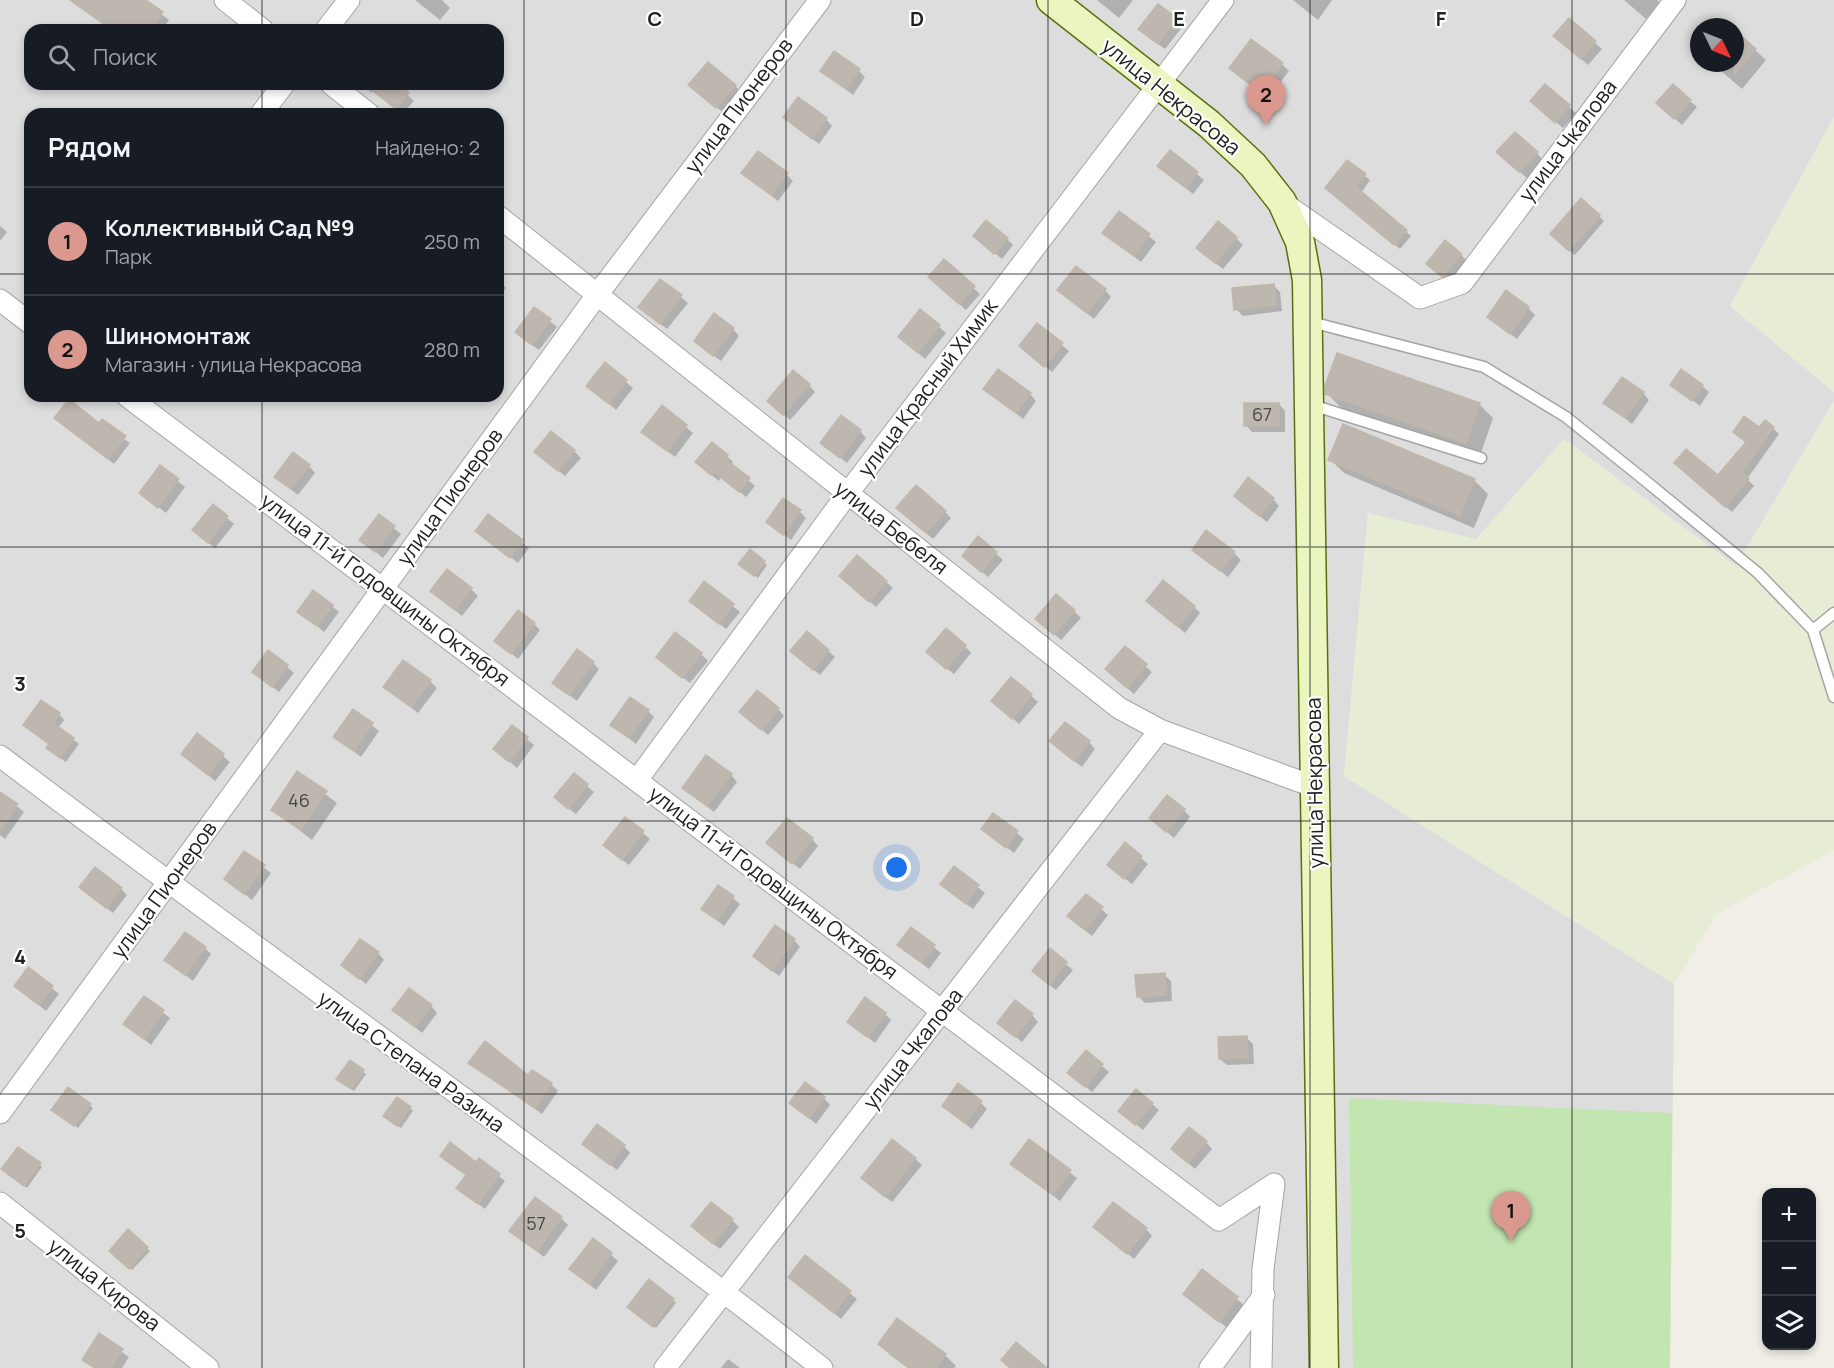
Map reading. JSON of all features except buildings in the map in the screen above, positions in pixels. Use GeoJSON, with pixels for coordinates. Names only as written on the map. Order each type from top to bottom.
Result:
{"type":"FeatureCollection","features":[{"type":"Feature","properties":{"kind":"street"},"geometry":{"type":"LineString","coordinates":[[225,0],[255,24]]}},
{"type":"Feature","properties":{"kind":"street"},"geometry":{"type":"LineString","coordinates":[[331,24],[349,0]]}},
{"type":"Feature","properties":{"kind":"street","name":"улица Пионеров"},"geometry":{"type":"LineString","coordinates":[[0,1113],[597,295],[820,0]]}},
{"type":"Feature","properties":{"kind":"street","name":"улица Некрасова"},"geometry":{"type":"LineString","coordinates":[[1051,0],[1209,124],[1253,165],[1282,202],[1300,242],[1306,279],[1309,404],[1324,1368]]}},
{"type":"Feature","properties":{"kind":"street","name":"улица Красный Химик"},"geometry":{"type":"LineString","coordinates":[[637,780],[848,493],[1223,0]]}},
{"type":"Feature","properties":{"kind":"street","name":"улица Чкалова"},"geometry":{"type":"LineString","coordinates":[[1462,283],[1675,0]]}},
{"type":"Feature","properties":{"kind":"street"},"geometry":{"type":"LineString","coordinates":[[266,108],[279,90]]}},
{"type":"Feature","properties":{"kind":"street"},"geometry":{"type":"LineString","coordinates":[[339,90],[361,108]]}},
{"type":"Feature","properties":{"kind":"street","name":"улица Некрасова"},"geometry":{"type":"LineString","coordinates":[[1282,202],[1420,298],[1462,283]]}},
{"type":"Feature","properties":{"kind":"street","name":"улица Бебеля"},"geometry":{"type":"LineString","coordinates":[[504,221],[1119,708],[1160,730],[1315,787]]}},
{"type":"Feature","properties":{"kind":"street"},"geometry":{"type":"LineString","coordinates":[[0,300],[24,318]]}},
{"type":"Feature","properties":{"kind":"street","name":"улица 11-й Годовщины Октября"},"geometry":{"type":"LineString","coordinates":[[135,402],[1219,1220],[1274,1184],[1263,1269],[1261,1368]]}},
{"type":"Feature","properties":{"kind":"street","name":"улица Чкалова"},"geometry":{"type":"LineString","coordinates":[[665,1368],[1160,730]]}},
{"type":"Feature","properties":{"kind":"street","name":"улица Степана Разина"},"geometry":{"type":"LineString","coordinates":[[0,756],[169,884],[724,1291],[822,1368]]}},
{"type":"Feature","properties":{"kind":"street","name":"улица Кирова"},"geometry":{"type":"LineString","coordinates":[[0,1203],[208,1368]]}},
{"type":"Feature","properties":{"kind":"street"},"geometry":{"type":"LineString","coordinates":[[1210,1368],[1264,1295]]}},
{"type":"Feature","properties":{"kind":"lane"},"geometry":{"type":"LineString","coordinates":[[1307,321],[1484,367],[1566,417],[1758,573],[1813,630],[1834,697]]}},
{"type":"Feature","properties":{"kind":"lane"},"geometry":{"type":"LineString","coordinates":[[1309,404],[1481,458]]}},
{"type":"Feature","properties":{"kind":"lane"},"geometry":{"type":"LineString","coordinates":[[1813,630],[1834,614]]}},
{"type":"Feature","properties":{"kind":"shaded area"},"geometry":{"type":"Polygon","coordinates":[[[0,0],[1834,0],[1834,117],[1730,306],[1834,392],[1834,401],[1736,566],[1564,439],[1476,540],[1368,514],[1344,776],[1674,984],[1670,1368],[0,1368],[0,0]]]}},
{"type":"Feature","properties":{"kind":"green space"},"geometry":{"type":"Polygon","coordinates":[[[1834,117],[1834,392],[1730,306],[1834,117]]]}},
{"type":"Feature","properties":{"kind":"green space"},"geometry":{"type":"Polygon","coordinates":[[[1834,401],[1834,850],[1717,914],[1674,984],[1344,776],[1368,513],[1476,539],[1564,439],[1736,566],[1834,401]]]}},
{"type":"Feature","properties":{"kind":"green space"},"geometry":{"type":"Polygon","coordinates":[[[1349,1098],[1672,1113],[1670,1368],[1353,1368],[1349,1098]]]}},
{"type":"Feature","properties":{"kind":"place","name":"Шиномонтаж"},"geometry":{"type":"Point","coordinates":[1266,125]}},
{"type":"Feature","properties":{"kind":"place","name":"Коллективный Сад №9"},"geometry":{"type":"Point","coordinates":[1511,1241]}}]}
